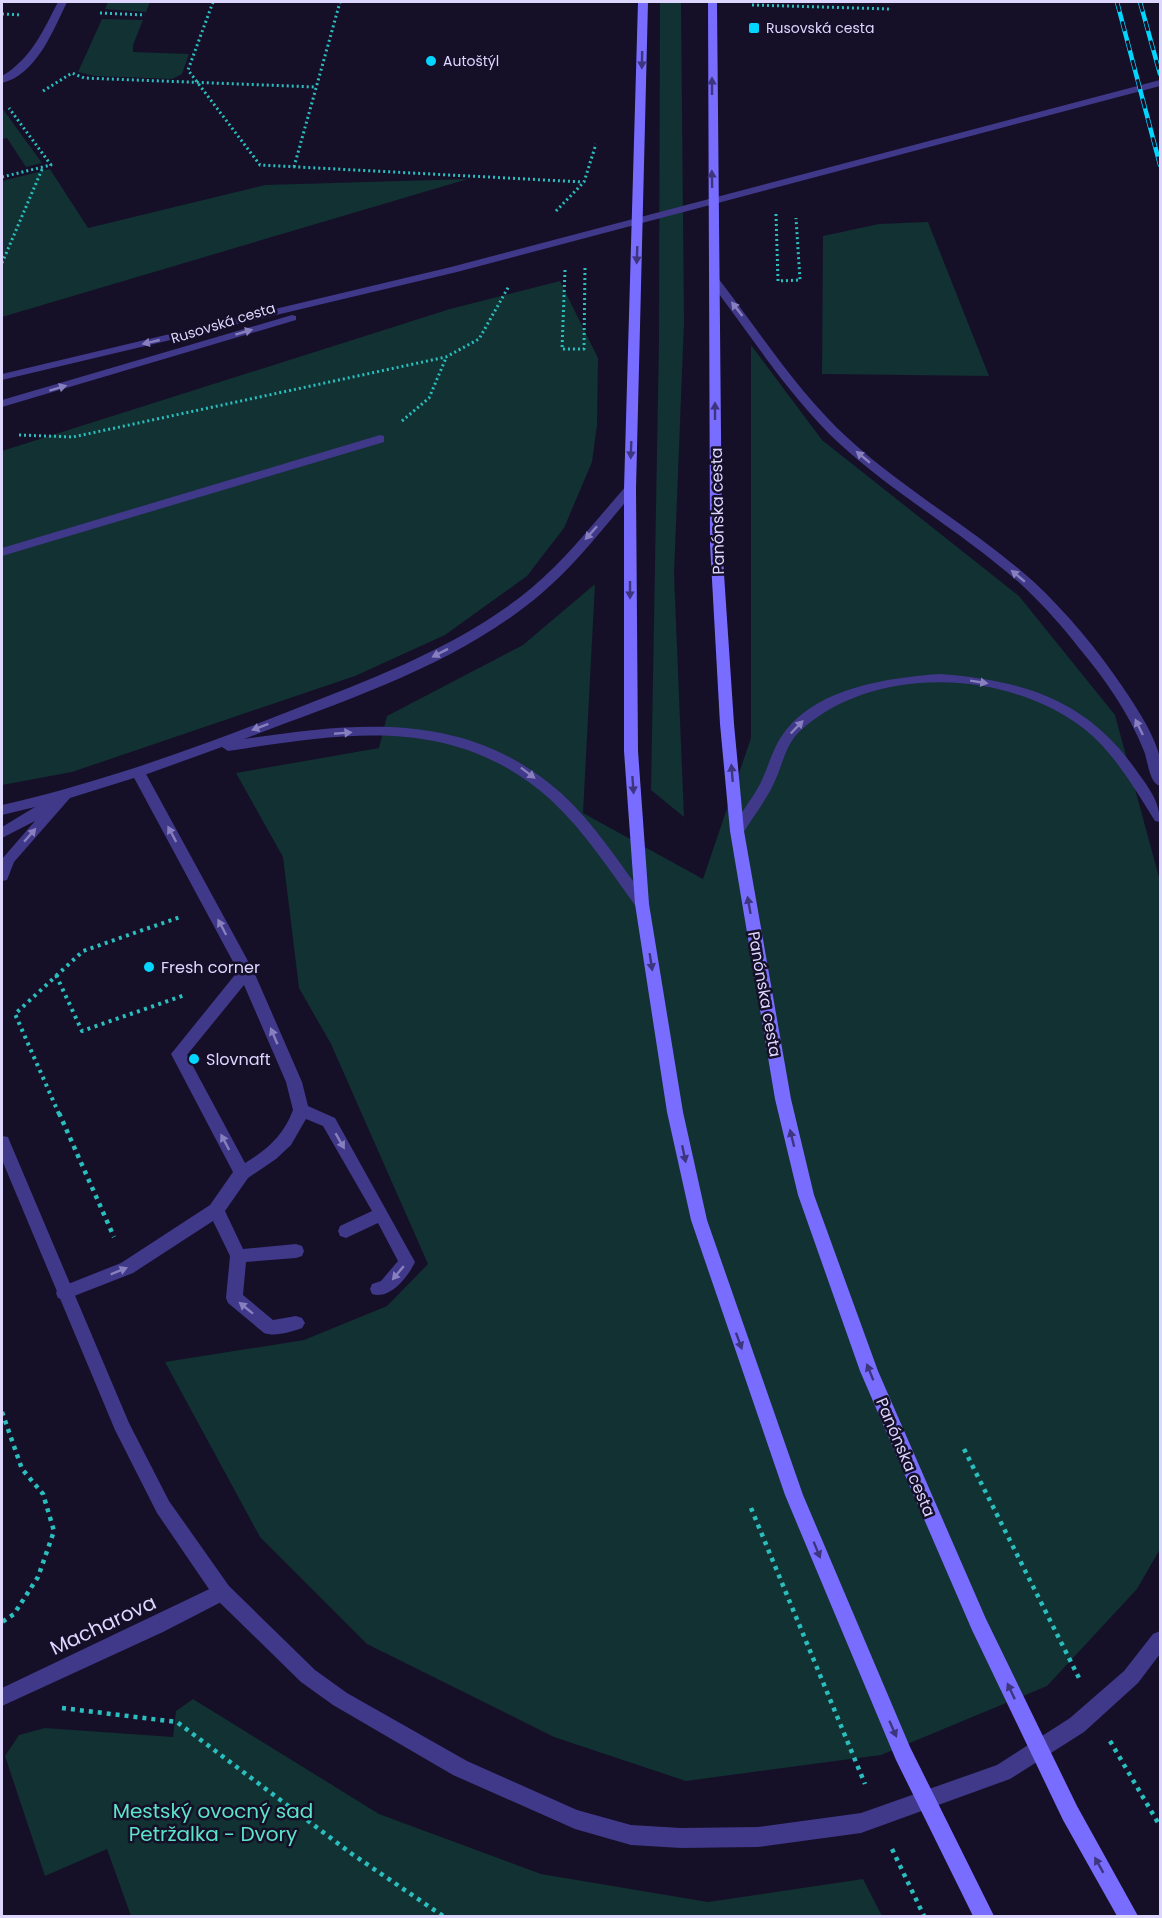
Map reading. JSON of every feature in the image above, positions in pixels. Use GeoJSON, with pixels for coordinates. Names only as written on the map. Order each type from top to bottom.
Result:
{"type":"FeatureCollection","features":[{"type":"Feature","properties":{"kind":"main road"},"geometry":{"type":"LineString","coordinates":[[643,2],[630,489],[631,751],[642,904],[675,1112],[699,1220],[795,1496],[903,1752],[984,1917]]}},
{"type":"Feature","properties":{"kind":"main road","name":"Panónska cesta"},"geometry":{"type":"LineString","coordinates":[[712,2],[716,544],[737,831],[783,1099],[806,1195],[865,1360],[909,1465],[1022,1714],[1070,1813],[1128,1917]]}},
{"type":"Feature","properties":{"kind":"street"},"geometry":{"type":"LineString","coordinates":[[2,80],[27,64],[41,47],[62,2]]}},
{"type":"Feature","properties":{"kind":"street","name":"Rusovská cesta"},"geometry":{"type":"LineString","coordinates":[[2,377],[453,270],[1161,83]]}},
{"type":"Feature","properties":{"kind":"street","name":"Rusovská cesta"},"geometry":{"type":"LineString","coordinates":[[2,404],[453,270]]}},
{"type":"Feature","properties":{"kind":"street"},"geometry":{"type":"LineString","coordinates":[[714,280],[792,383],[836,434],[868,462],[1007,567],[1063,620],[1124,698],[1154,757],[1161,781]]}},
{"type":"Feature","properties":{"kind":"street"},"geometry":{"type":"LineString","coordinates":[[2,552],[380,439]]}},
{"type":"Feature","properties":{"kind":"street"},"geometry":{"type":"LineString","coordinates":[[2,810],[63,798],[139,774],[361,690],[475,634],[527,599],[557,571],[630,489]]}},
{"type":"Feature","properties":{"kind":"street"},"geometry":{"type":"LineString","coordinates":[[737,831],[770,777],[779,750],[792,730],[807,717],[850,693],[890,682],[915,679],[984,683],[1023,693],[1065,710],[1087,724],[1109,745],[1161,816]]}},
{"type":"Feature","properties":{"kind":"street"},"geometry":{"type":"LineString","coordinates":[[201,750],[369,730],[435,734],[464,740],[516,765],[558,798],[592,837],[642,904]]}},
{"type":"Feature","properties":{"kind":"street"},"geometry":{"type":"LineString","coordinates":[[64,1293],[127,1268],[216,1210],[242,1173],[272,1156],[289,1139],[301,1110],[294,1083],[246,972],[139,774]]}},
{"type":"Feature","properties":{"kind":"street"},"geometry":{"type":"LineString","coordinates":[[2,800],[63,798]]}},
{"type":"Feature","properties":{"kind":"street"},"geometry":{"type":"LineString","coordinates":[[2,833],[63,798]]}},
{"type":"Feature","properties":{"kind":"street"},"geometry":{"type":"LineString","coordinates":[[2,876],[8,860],[63,798]]}},
{"type":"Feature","properties":{"kind":"street"},"geometry":{"type":"LineString","coordinates":[[242,1173],[179,1054],[246,972]]}},
{"type":"Feature","properties":{"kind":"street"},"geometry":{"type":"LineString","coordinates":[[301,1110],[329,1122],[407,1262],[387,1286],[378,1289]]}},
{"type":"Feature","properties":{"kind":"street"},"geometry":{"type":"LineString","coordinates":[[2,1142],[121,1425],[157,1497],[222,1592],[308,1676],[340,1699],[460,1768],[575,1819],[631,1835],[681,1838],[758,1837],[861,1823],[1003,1772],[1077,1725],[1131,1677],[1161,1640]]}},
{"type":"Feature","properties":{"kind":"street"},"geometry":{"type":"LineString","coordinates":[[216,1210],[238,1256],[234,1298],[270,1328],[296,1323]]}},
{"type":"Feature","properties":{"kind":"street"},"geometry":{"type":"LineString","coordinates":[[346,1231],[382,1214]]}},
{"type":"Feature","properties":{"kind":"street"},"geometry":{"type":"LineString","coordinates":[[238,1256],[296,1251]]}},
{"type":"Feature","properties":{"kind":"street","name":"Macharova"},"geometry":{"type":"LineString","coordinates":[[2,1696],[156,1626],[222,1592]]}},
{"type":"Feature","properties":{"kind":"path"},"geometry":{"type":"LineString","coordinates":[[213,2],[188,70],[260,165],[584,182]]}},
{"type":"Feature","properties":{"kind":"path"},"geometry":{"type":"LineString","coordinates":[[294,167],[340,2]]}},
{"type":"Feature","properties":{"kind":"path"},"geometry":{"type":"LineString","coordinates":[[752,5],[891,9]]}},
{"type":"Feature","properties":{"kind":"path"},"geometry":{"type":"LineString","coordinates":[[100,13],[144,15]]}},
{"type":"Feature","properties":{"kind":"path"},"geometry":{"type":"LineString","coordinates":[[72,73],[84,78],[316,87]]}},
{"type":"Feature","properties":{"kind":"path"},"geometry":{"type":"LineString","coordinates":[[2,177],[51,165],[6,104]]}},
{"type":"Feature","properties":{"kind":"path"},"geometry":{"type":"LineString","coordinates":[[552,216],[584,182],[596,144]]}},
{"type":"Feature","properties":{"kind":"path"},"geometry":{"type":"LineString","coordinates":[[2,263],[43,167]]}},
{"type":"Feature","properties":{"kind":"path"},"geometry":{"type":"LineString","coordinates":[[776,214],[778,281],[800,280],[796,218]]}},
{"type":"Feature","properties":{"kind":"path"},"geometry":{"type":"LineString","coordinates":[[564,278],[562,349],[584,349],[585,264]]}},
{"type":"Feature","properties":{"kind":"path"},"geometry":{"type":"LineString","coordinates":[[19,435],[73,437],[446,357],[479,339],[512,282]]}},
{"type":"Feature","properties":{"kind":"path"},"geometry":{"type":"LineString","coordinates":[[380,439],[429,398],[446,357]]}},
{"type":"Feature","properties":{"kind":"path"},"geometry":{"type":"LineString","coordinates":[[127,1268],[15,1014],[83,951],[184,916]]}},
{"type":"Feature","properties":{"kind":"path"},"geometry":{"type":"LineString","coordinates":[[56,975],[82,1031],[187,994]]}},
{"type":"Feature","properties":{"kind":"path"},"geometry":{"type":"LineString","coordinates":[[2,1412],[22,1469],[43,1494],[54,1531],[38,1577],[14,1614],[2,1622]]}},
{"type":"Feature","properties":{"kind":"path"},"geometry":{"type":"LineString","coordinates":[[964,1449],[1084,1689]]}},
{"type":"Feature","properties":{"kind":"path"},"geometry":{"type":"LineString","coordinates":[[751,1508],[867,1789]]}},
{"type":"Feature","properties":{"kind":"path"},"geometry":{"type":"LineString","coordinates":[[52,1709],[177,1722],[352,1854],[443,1917]]}},
{"type":"Feature","properties":{"kind":"path"},"geometry":{"type":"LineString","coordinates":[[1105,1731],[1161,1826]]}},
{"type":"Feature","properties":{"kind":"path"},"geometry":{"type":"LineString","coordinates":[[890,1843],[924,1917]]}},
{"type":"Feature","properties":{"kind":"green space"},"geometry":{"type":"Polygon","coordinates":[[[108,2],[150,2],[146,12],[105,9],[108,2]]]}},
{"type":"Feature","properties":{"kind":"green space"},"geometry":{"type":"Polygon","coordinates":[[[660,2],[681,2],[684,322],[674,574],[684,817],[651,790],[659,338],[660,2]]]}},
{"type":"Feature","properties":{"kind":"green space"},"geometry":{"type":"Polygon","coordinates":[[[102,19],[143,20],[133,45],[133,52],[189,54],[182,74],[172,79],[95,76],[78,72],[102,19]]]}},
{"type":"Feature","properties":{"kind":"green space"},"geometry":{"type":"Polygon","coordinates":[[[2,108],[42,163],[26,167],[7,138],[2,139],[2,108]]]}},
{"type":"Feature","properties":{"kind":"green space"},"geometry":{"type":"Polygon","coordinates":[[[50,169],[88,228],[265,185],[468,179],[2,317],[2,181],[50,169]]]}},
{"type":"Feature","properties":{"kind":"green space"},"geometry":{"type":"Polygon","coordinates":[[[928,222],[989,376],[822,374],[823,236],[879,224],[928,222]]]}},
{"type":"Feature","properties":{"kind":"green space"},"geometry":{"type":"Polygon","coordinates":[[[560,281],[598,358],[597,425],[592,462],[564,528],[527,576],[445,635],[355,676],[72,772],[2,785],[2,451],[450,309],[560,281]]]}},
{"type":"Feature","properties":{"kind":"green space"},"geometry":{"type":"Polygon","coordinates":[[[751,345],[822,440],[1019,596],[1115,715],[1160,881],[1160,1549],[1137,1589],[1047,1686],[881,1755],[686,1781],[554,1737],[367,1644],[260,1537],[165,1362],[304,1340],[387,1306],[428,1264],[331,1044],[299,988],[283,857],[236,773],[379,748],[387,716],[523,645],[595,584],[583,813],[703,879],[751,738],[751,345]]]}},
{"type":"Feature","properties":{"kind":"green space","name":"Mestský ovocný sad Petržalka - Dvory"},"geometry":{"type":"Polygon","coordinates":[[[193,1699],[379,1814],[541,1874],[708,1902],[863,1879],[882,1916],[131,1916],[107,1849],[45,1876],[5,1756],[19,1735],[45,1728],[173,1737],[176,1711],[193,1699]]]}},
{"type":"Feature","properties":{"kind":"railway"},"geometry":{"type":"LineString","coordinates":[[1117,2],[1160,165]]}},
{"type":"Feature","properties":{"kind":"railway"},"geometry":{"type":"LineString","coordinates":[[1140,2],[1160,74]]}},
{"type":"Feature","properties":{"kind":"place","name":"Rusovská cesta"},"geometry":{"type":"Point","coordinates":[754,28]}},
{"type":"Feature","properties":{"kind":"place","name":"Autoštýl"},"geometry":{"type":"Point","coordinates":[431,61]}},
{"type":"Feature","properties":{"kind":"place","name":"Fresh corner"},"geometry":{"type":"Point","coordinates":[149,967]}},
{"type":"Feature","properties":{"kind":"place","name":"Slovnaft"},"geometry":{"type":"Point","coordinates":[194,1059]}}]}
